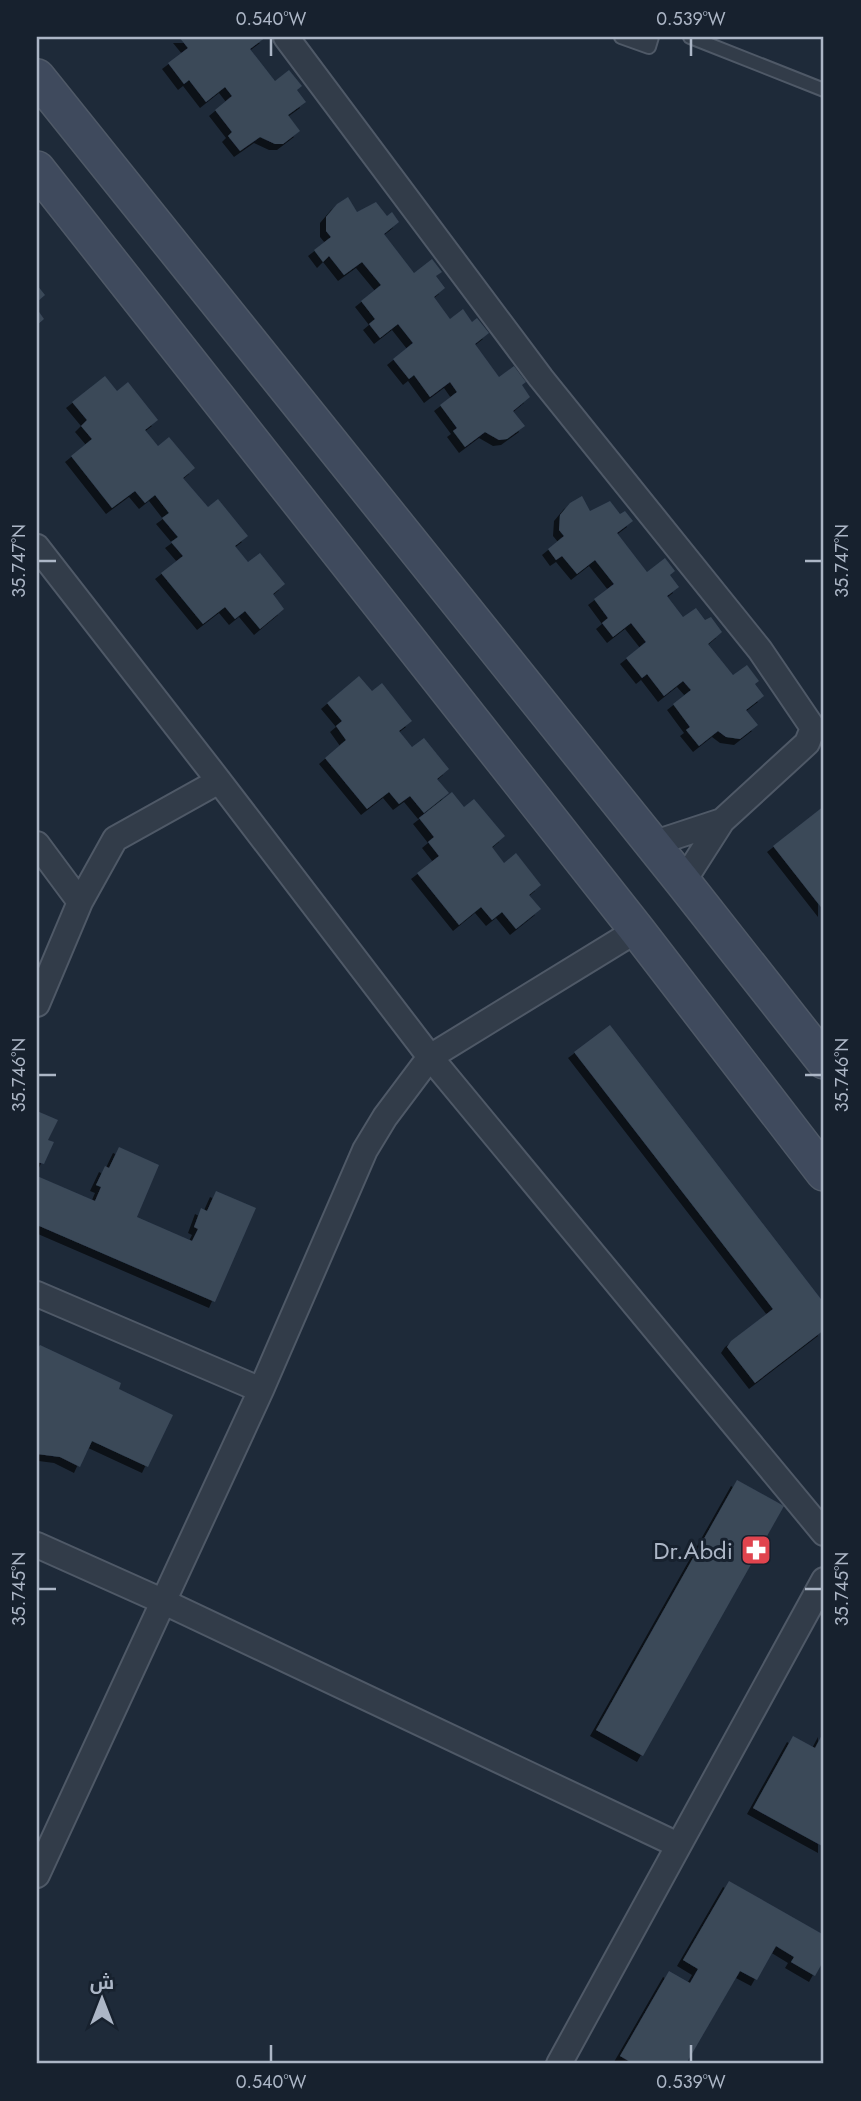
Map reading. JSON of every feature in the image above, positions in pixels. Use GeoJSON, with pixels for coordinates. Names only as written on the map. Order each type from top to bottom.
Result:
{"type":"FeatureCollection","features":[{"type":"Feature","properties":{"kind":"main road"},"geometry":{"type":"LineString","coordinates":[[37,77],[824,1061]]}},
{"type":"Feature","properties":{"kind":"main road"},"geometry":{"type":"LineString","coordinates":[[37,169],[824,1173]]}},
{"type":"Feature","properties":{"kind":"street"},"geometry":{"type":"LineString","coordinates":[[286,37],[541,378],[760,650],[813,728],[807,743],[722,821],[683,882]]}},
{"type":"Feature","properties":{"kind":"street"},"geometry":{"type":"LineString","coordinates":[[37,547],[430,1057],[824,1533]]}},
{"type":"Feature","properties":{"kind":"street"},"geometry":{"type":"LineString","coordinates":[[37,1004],[80,902],[115,839],[219,781]]}},
{"type":"Feature","properties":{"kind":"street"},"geometry":{"type":"LineString","coordinates":[[652,844],[722,821]]}},
{"type":"Feature","properties":{"kind":"street"},"geometry":{"type":"LineString","coordinates":[[37,844],[80,902]]}},
{"type":"Feature","properties":{"kind":"street"},"geometry":{"type":"LineString","coordinates":[[37,1875],[261,1390],[365,1150],[385,1116],[430,1057],[636,930]]}},
{"type":"Feature","properties":{"kind":"street"},"geometry":{"type":"LineString","coordinates":[[37,1294],[261,1390]]}},
{"type":"Feature","properties":{"kind":"street"},"geometry":{"type":"LineString","coordinates":[[37,1545],[162,1601],[678,1845]]}},
{"type":"Feature","properties":{"kind":"street"},"geometry":{"type":"LineString","coordinates":[[559,2064],[824,1580]]}},
{"type":"Feature","properties":{"kind":"lane"},"geometry":{"type":"LineString","coordinates":[[621,37],[649,47],[652,37]]}},
{"type":"Feature","properties":{"kind":"lane"},"geometry":{"type":"LineString","coordinates":[[690,37],[824,90]]}},
{"type":"Feature","properties":{"kind":"building"},"geometry":{"type":"Polygon","coordinates":[[[179,37],[266,37],[250,49],[275,81],[289,70],[302,86],[297,90],[306,102],[288,115],[300,131],[283,144],[275,144],[260,137],[240,151],[228,136],[232,132],[215,110],[232,96],[225,87],[206,102],[189,80],[184,84],[168,63],[188,48],[179,37]]]}},
{"type":"Feature","properties":{"kind":"building"},"geometry":{"type":"Polygon","coordinates":[[[348,197],[357,212],[376,202],[387,216],[392,212],[399,222],[384,234],[414,273],[432,259],[442,272],[436,276],[445,288],[434,297],[450,319],[463,309],[472,322],[477,318],[489,333],[475,344],[499,377],[514,366],[526,382],[522,385],[530,397],[513,411],[525,426],[507,439],[499,440],[485,432],[465,447],[453,431],[457,428],[440,405],[457,392],[450,382],[430,397],[414,375],[409,379],[393,359],[413,343],[398,324],[380,338],[369,324],[375,319],[361,301],[381,285],[362,262],[344,275],[329,256],[323,262],[314,250],[331,237],[326,231],[326,217],[337,204],[348,197]]]}},
{"type":"Feature","properties":{"kind":"building"},"geometry":{"type":"Polygon","coordinates":[[[37,285],[45,295],[37,302],[37,285]]]}},
{"type":"Feature","properties":{"kind":"building"},"geometry":{"type":"Polygon","coordinates":[[[37,309],[44,319],[37,325],[37,309]]]}},
{"type":"Feature","properties":{"kind":"building"},"geometry":{"type":"Polygon","coordinates":[[[105,376],[117,391],[128,382],[158,420],[145,430],[158,446],[169,437],[195,468],[183,478],[208,507],[218,499],[248,536],[235,546],[248,562],[260,553],[285,584],[273,594],[284,609],[260,629],[245,611],[235,619],[225,607],[203,624],[161,573],[183,556],[171,542],[178,537],[162,518],[169,513],[155,495],[145,503],[135,491],[112,508],[71,456],[92,439],[81,426],[87,420],[72,402],[105,376]]]}},
{"type":"Feature","properties":{"kind":"building"},"geometry":{"type":"Polygon","coordinates":[[[582,496],[590,511],[610,501],[620,514],[625,511],[633,521],[617,533],[647,572],[665,558],[675,571],[670,575],[679,587],[667,596],[683,617],[696,608],[705,620],[711,617],[722,632],[708,644],[733,675],[747,665],[759,681],[755,684],[764,696],[746,710],[758,725],[740,739],[726,737],[718,731],[699,746],[686,730],[690,727],[673,704],[691,690],[683,681],[664,696],[647,674],[642,678],[626,658],[646,642],[631,623],[613,637],[602,623],[608,618],[594,599],[614,584],[595,560],[577,574],[562,556],[556,560],[548,549],[564,536],[559,530],[560,515],[570,503],[582,496]]]}},
{"type":"Feature","properties":{"kind":"building"},"geometry":{"type":"Polygon","coordinates":[[[359,676],[372,691],[382,683],[412,721],[399,731],[412,747],[424,738],[449,769],[437,779],[449,793],[424,813],[410,796],[399,804],[389,792],[367,809],[325,758],[346,740],[336,726],[342,721],[327,703],[359,676]]]}},
{"type":"Feature","properties":{"kind":"building"},"geometry":{"type":"Polygon","coordinates":[[[452,792],[464,807],[474,799],[505,836],[492,847],[504,863],[516,853],[541,885],[529,895],[541,909],[516,929],[502,912],[492,920],[481,907],[459,925],[417,873],[439,856],[428,842],[434,837],[419,818],[452,792]]]}},
{"type":"Feature","properties":{"kind":"building"},"geometry":{"type":"Polygon","coordinates":[[[824,806],[824,911],[773,846],[824,806]]]}},
{"type":"Feature","properties":{"kind":"building"},"geometry":{"type":"Polygon","coordinates":[[[610,1025],[824,1303],[824,1330],[755,1383],[727,1347],[773,1309],[574,1052],[610,1025]]]}},
{"type":"Feature","properties":{"kind":"building"},"geometry":{"type":"Polygon","coordinates":[[[37,1111],[58,1120],[48,1140],[54,1142],[44,1164],[37,1162],[37,1111]]]}},
{"type":"Feature","properties":{"kind":"building"},"geometry":{"type":"Polygon","coordinates":[[[119,1147],[159,1165],[137,1217],[192,1241],[198,1229],[194,1227],[201,1208],[207,1211],[216,1191],[256,1208],[215,1302],[37,1225],[37,1176],[95,1201],[101,1187],[96,1185],[105,1166],[109,1168],[119,1147]]]}},
{"type":"Feature","properties":{"kind":"building"},"geometry":{"type":"Polygon","coordinates":[[[40,1345],[121,1383],[119,1389],[173,1415],[148,1467],[92,1441],[80,1467],[60,1457],[37,1454],[37,1349],[40,1345]]]}},
{"type":"Feature","properties":{"kind":"building"},"geometry":{"type":"Polygon","coordinates":[[[737,1480],[784,1506],[643,1756],[596,1730],[737,1480]]]}},
{"type":"Feature","properties":{"kind":"building"},"geometry":{"type":"Polygon","coordinates":[[[824,1731],[824,1847],[753,1808],[793,1736],[815,1748],[824,1731]]]}},
{"type":"Feature","properties":{"kind":"building"},"geometry":{"type":"Polygon","coordinates":[[[729,1881],[824,1935],[824,1960],[815,1976],[791,1962],[794,1957],[776,1946],[757,1980],[740,1971],[686,2064],[634,2064],[620,2056],[669,1971],[690,1983],[698,1969],[683,1960],[729,1881]]]}},
{"type":"Feature","properties":{"kind":"place","name":"Dr.Abdi"},"geometry":{"type":"Point","coordinates":[756,1550]}}]}
